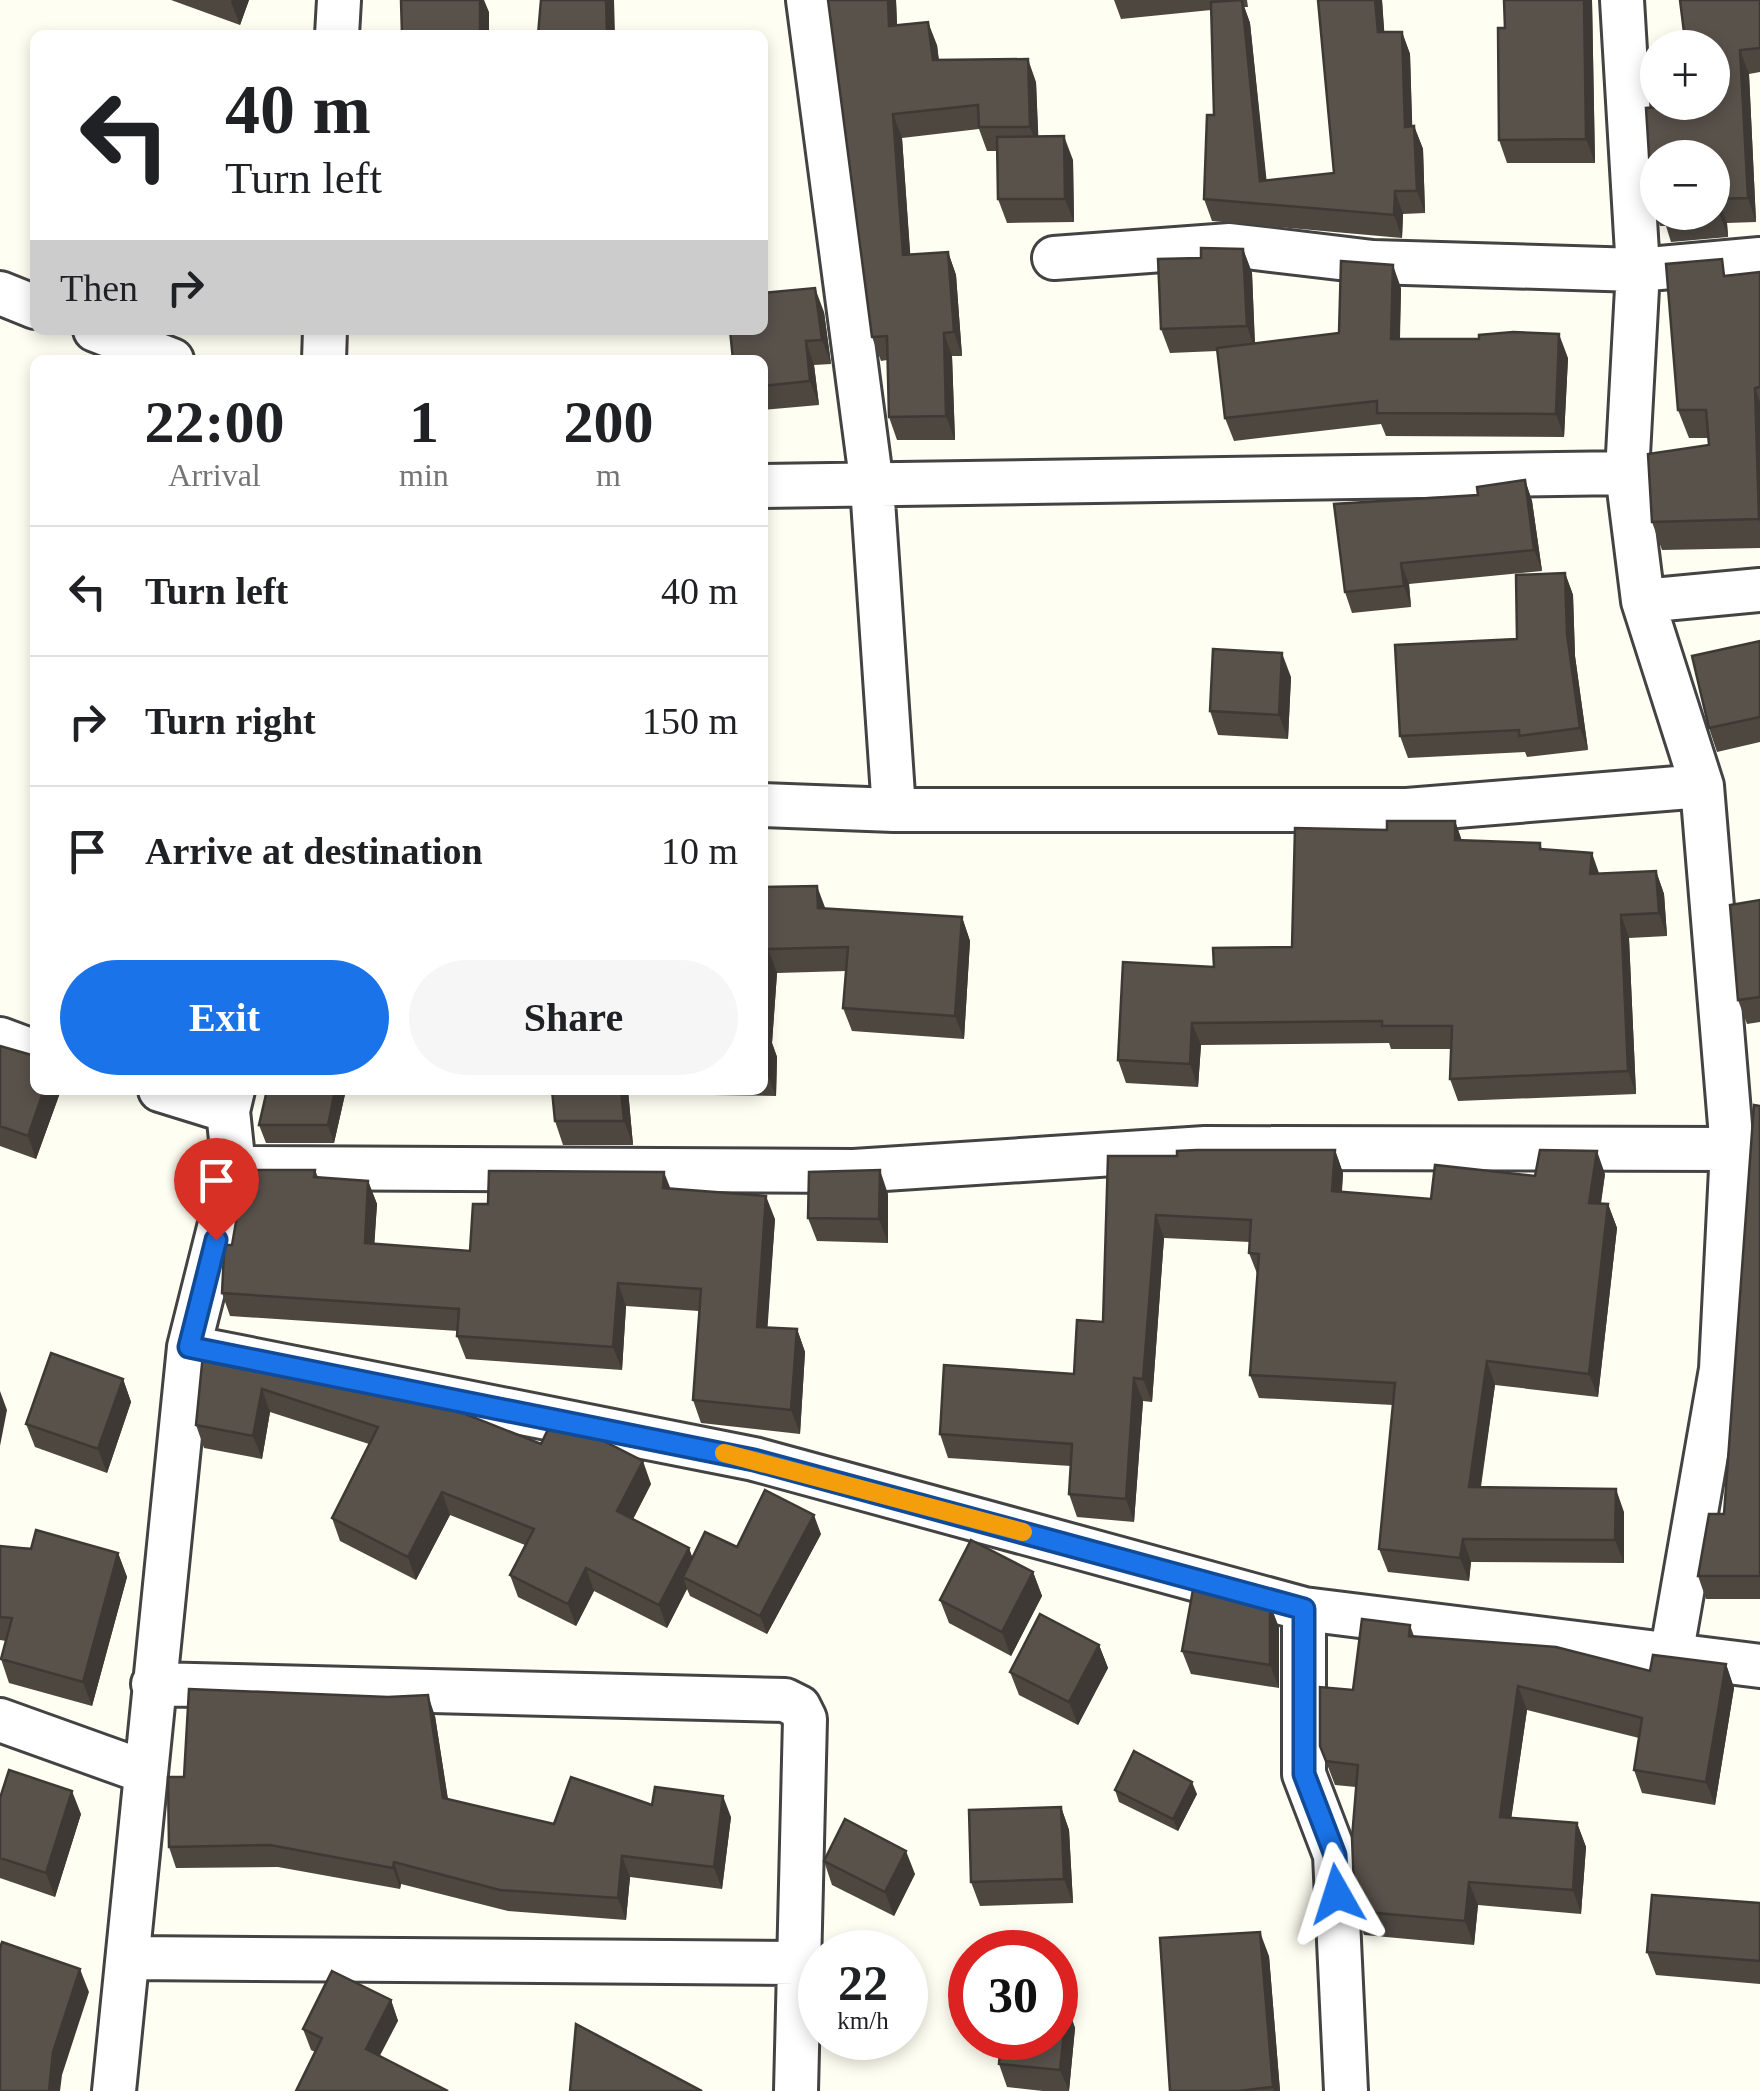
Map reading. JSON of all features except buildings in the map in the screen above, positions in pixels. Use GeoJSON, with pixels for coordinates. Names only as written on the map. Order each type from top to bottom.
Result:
{"type":"FeatureCollection","features":[{"type":"Feature","properties":{"kind":"street"},"geometry":{"type":"LineString","coordinates":[[337,30],[339,0]]}},
{"type":"Feature","properties":{"kind":"street"},"geometry":{"type":"LineString","coordinates":[[808,0],[872,486],[894,810]]}},
{"type":"Feature","properties":{"kind":"street"},"geometry":{"type":"LineString","coordinates":[[1622,0],[1638,270],[1627,473],[1644,601],[1702,786],[1732,1148],[1721,1369],[1671,1656]]}},
{"type":"Feature","properties":{"kind":"street"},"geometry":{"type":"LineString","coordinates":[[1054,258],[1230,245],[1374,262],[1638,270],[1760,259]]}},
{"type":"Feature","properties":{"kind":"street"},"geometry":{"type":"LineString","coordinates":[[0,294],[30,305]]}},
{"type":"Feature","properties":{"kind":"street"},"geometry":{"type":"LineString","coordinates":[[108,335],[159,355]]}},
{"type":"Feature","properties":{"kind":"street"},"geometry":{"type":"LineString","coordinates":[[768,486],[1627,473]]}},
{"type":"Feature","properties":{"kind":"street"},"geometry":{"type":"LineString","coordinates":[[1644,601],[1760,590]]}},
{"type":"Feature","properties":{"kind":"street"},"geometry":{"type":"LineString","coordinates":[[768,805],[894,810],[1406,810],[1702,786]]}},
{"type":"Feature","properties":{"kind":"street"},"geometry":{"type":"LineString","coordinates":[[0,1038],[30,1050]]}},
{"type":"Feature","properties":{"kind":"street"},"geometry":{"type":"LineString","coordinates":[[114,2091],[189,1347],[234,1168],[230,1100],[195,1095]]}},
{"type":"Feature","properties":{"kind":"street"},"geometry":{"type":"LineString","coordinates":[[234,1168],[854,1171],[1204,1148],[1732,1148]]}},
{"type":"Feature","properties":{"kind":"street"},"geometry":{"type":"LineString","coordinates":[[189,1347],[754,1460],[1304,1609],[1760,1666]]}},
{"type":"Feature","properties":{"kind":"street"},"geometry":{"type":"LineString","coordinates":[[1304,1609],[1304,1774],[1335,1855],[1346,2091]]}},
{"type":"Feature","properties":{"kind":"street"},"geometry":{"type":"LineString","coordinates":[[153,1684],[786,1700],[799,1707],[805,1718],[796,1963],[796,2091]]}},
{"type":"Feature","properties":{"kind":"street"},"geometry":{"type":"LineString","coordinates":[[0,1720],[145,1772]]}},
{"type":"Feature","properties":{"kind":"street"},"geometry":{"type":"LineString","coordinates":[[128,1958],[796,1963]]}},
{"type":"Feature","properties":{"kind":"slow traffic"},"geometry":{"type":"LineString","coordinates":[[724,1453],[1023,1532]]}},
{"type":"Feature","properties":{"kind":"route"},"geometry":{"type":"LineString","coordinates":[[216,1240],[189,1347],[754,1460],[1304,1609],[1304,1774],[1335,1855],[1337,1894]]}}]}
